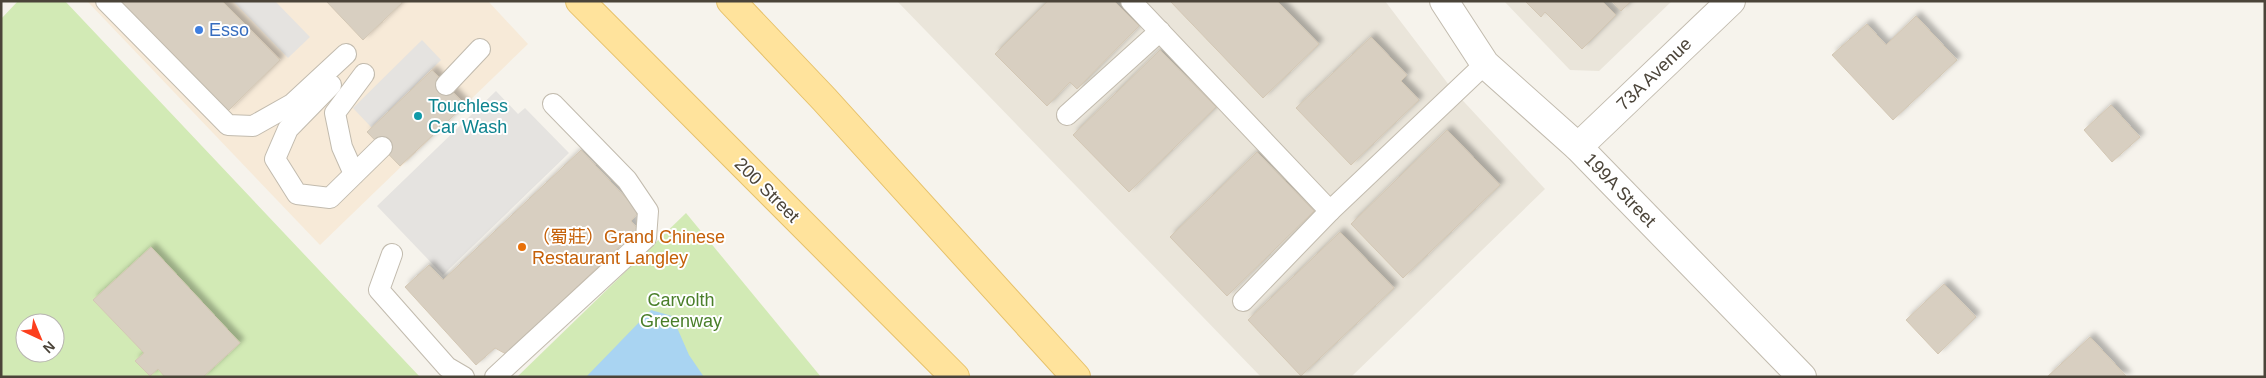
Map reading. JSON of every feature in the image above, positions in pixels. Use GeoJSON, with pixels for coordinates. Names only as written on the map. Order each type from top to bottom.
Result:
{"type":"FeatureCollection","features":[{"type":"Feature","properties":{"kind":"main road","name":"200 Street"},"geometry":{"type":"LineString","coordinates":[[580,1],[955,377]]}},
{"type":"Feature","properties":{"kind":"main road"},"geometry":{"type":"LineString","coordinates":[[731,1],[824,99],[1076,377]]}},
{"type":"Feature","properties":{"kind":"street","name":"199A Street"},"geometry":{"type":"LineString","coordinates":[[1444,1],[1485,64],[1578,147],[1802,377]]}},
{"type":"Feature","properties":{"kind":"street","name":"73A Avenue"},"geometry":{"type":"LineString","coordinates":[[1578,147],[1731,1]]}},
{"type":"Feature","properties":{"kind":"lane"},"geometry":{"type":"LineString","coordinates":[[106,1],[228,125],[253,126],[292,104],[354,64]]}},
{"type":"Feature","properties":{"kind":"lane"},"geometry":{"type":"LineString","coordinates":[[1132,1],[1330,211]]}},
{"type":"Feature","properties":{"kind":"lane"},"geometry":{"type":"LineString","coordinates":[[1067,115],[1160,31]]}},
{"type":"Feature","properties":{"kind":"lane"},"geometry":{"type":"LineString","coordinates":[[446,85],[480,49]]}},
{"type":"Feature","properties":{"kind":"lane"},"geometry":{"type":"LineString","coordinates":[[354,64],[288,129],[275,159],[297,194],[330,198],[382,147]]}},
{"type":"Feature","properties":{"kind":"lane"},"geometry":{"type":"LineString","coordinates":[[354,64],[335,113],[342,147],[354,174]]}},
{"type":"Feature","properties":{"kind":"lane"},"geometry":{"type":"LineString","coordinates":[[1243,301],[1330,211],[1485,64]]}},
{"type":"Feature","properties":{"kind":"lane"},"geometry":{"type":"LineString","coordinates":[[495,377],[646,238],[648,211],[627,180],[553,104]]}},
{"type":"Feature","properties":{"kind":"lane"},"geometry":{"type":"LineString","coordinates":[[392,254],[379,290],[447,368],[464,377]]}},
{"type":"Feature","properties":{"kind":"shaded area"},"geometry":{"type":"Polygon","coordinates":[[[87,1],[488,1],[528,44],[320,245],[87,1]]]}},
{"type":"Feature","properties":{"kind":"shaded area"},"geometry":{"type":"Polygon","coordinates":[[[233,1],[275,1],[310,37],[288,58],[233,1]]]}},
{"type":"Feature","properties":{"kind":"shaded area"},"geometry":{"type":"Polygon","coordinates":[[[897,1],[1385,1],[1452,89],[1545,189],[1351,377],[1261,377],[897,1]]]}},
{"type":"Feature","properties":{"kind":"shaded area"},"geometry":{"type":"Polygon","coordinates":[[[1504,1],[1672,1],[1599,71],[1570,70],[1504,1]]]}},
{"type":"Feature","properties":{"kind":"shaded area"},"geometry":{"type":"Polygon","coordinates":[[[422,40],[441,60],[372,128],[353,108],[422,40]]]}},
{"type":"Feature","properties":{"kind":"shaded area"},"geometry":{"type":"Polygon","coordinates":[[[496,91],[518,114],[525,108],[569,153],[443,275],[377,206],[496,91]]]}},
{"type":"Feature","properties":{"kind":"green space"},"geometry":{"type":"Polygon","coordinates":[[[18,1],[65,1],[420,377],[1,377],[1,19],[18,1]]]}},
{"type":"Feature","properties":{"kind":"green space","name":"Carvolth Greenway"},"geometry":{"type":"Polygon","coordinates":[[[686,213],[821,377],[517,377],[686,213]]]}},
{"type":"Feature","properties":{"kind":"water"},"geometry":{"type":"Polygon","coordinates":[[[651,310],[672,316],[689,355],[704,377],[586,377],[651,310]]]}},
{"type":"Feature","properties":{"kind":"building","name":"Esso"},"geometry":{"type":"Polygon","coordinates":[[[117,1],[222,1],[280,60],[227,112],[117,1]]]}},
{"type":"Feature","properties":{"kind":"building"},"geometry":{"type":"Polygon","coordinates":[[[326,1],[400,1],[402,3],[363,40],[326,1]]]}},
{"type":"Feature","properties":{"kind":"building"},"geometry":{"type":"Polygon","coordinates":[[[1048,1],[1114,1],[1139,26],[1077,89],[1070,82],[1047,106],[995,54],[1048,1]]]}},
{"type":"Feature","properties":{"kind":"building"},"geometry":{"type":"Polygon","coordinates":[[[1170,1],[1277,1],[1319,44],[1263,98],[1170,1]]]}},
{"type":"Feature","properties":{"kind":"building"},"geometry":{"type":"Polygon","coordinates":[[[1525,1],[1602,1],[1616,15],[1582,49],[1545,12],[1541,17],[1525,1]]]}},
{"type":"Feature","properties":{"kind":"building"},"geometry":{"type":"Polygon","coordinates":[[[1612,1],[1631,1],[1621,11],[1612,1]]]}},
{"type":"Feature","properties":{"kind":"building"},"geometry":{"type":"Polygon","coordinates":[[[1916,16],[1957,60],[1893,120],[1832,55],[1867,24],[1886,45],[1916,16]]]}},
{"type":"Feature","properties":{"kind":"building"},"geometry":{"type":"Polygon","coordinates":[[[1371,37],[1407,75],[1401,81],[1419,100],[1351,165],[1296,108],[1371,37]]]}},
{"type":"Feature","properties":{"kind":"building"},"geometry":{"type":"Polygon","coordinates":[[[1160,50],[1216,107],[1129,192],[1073,135],[1160,50]]]}},
{"type":"Feature","properties":{"kind":"building","name":"Touchless Car Wash"},"geometry":{"type":"Polygon","coordinates":[[[432,70],[465,105],[400,166],[367,132],[432,70]]]}},
{"type":"Feature","properties":{"kind":"building"},"geometry":{"type":"Polygon","coordinates":[[[2111,105],[2140,137],[2112,162],[2084,130],[2111,105]]]}},
{"type":"Feature","properties":{"kind":"building"},"geometry":{"type":"Polygon","coordinates":[[[1447,130],[1500,185],[1403,278],[1351,224],[1447,130]]]}},
{"type":"Feature","properties":{"kind":"building"},"geometry":{"type":"Polygon","coordinates":[[[581,150],[639,212],[631,221],[638,229],[506,354],[495,348],[476,365],[405,287],[429,265],[443,280],[581,150]]]}},
{"type":"Feature","properties":{"kind":"building"},"geometry":{"type":"Polygon","coordinates":[[[1257,152],[1314,211],[1227,296],[1170,237],[1257,152]]]}},
{"type":"Feature","properties":{"kind":"building"},"geometry":{"type":"Polygon","coordinates":[[[1340,232],[1394,288],[1301,376],[1248,320],[1340,232]]]}},
{"type":"Feature","properties":{"kind":"building"},"geometry":{"type":"Polygon","coordinates":[[[151,247],[240,343],[203,377],[165,377],[158,369],[150,376],[135,361],[144,353],[93,300],[151,247]]]}},
{"type":"Feature","properties":{"kind":"building"},"geometry":{"type":"Polygon","coordinates":[[[1944,284],[1976,317],[1938,354],[1906,320],[1944,284]]]}},
{"type":"Feature","properties":{"kind":"building"},"geometry":{"type":"Polygon","coordinates":[[[2090,337],[2127,377],[2047,377],[2090,337]]]}},
{"type":"Feature","properties":{"kind":"place","name":"Esso"},"geometry":{"type":"Point","coordinates":[199,30]}},
{"type":"Feature","properties":{"kind":"place","name":"Touchless Car Wash"},"geometry":{"type":"Point","coordinates":[418,116]}},
{"type":"Feature","properties":{"kind":"place","name":"（蜀莊）Grand Chinese Restaurant Langley"},"geometry":{"type":"Point","coordinates":[522,247]}}]}
